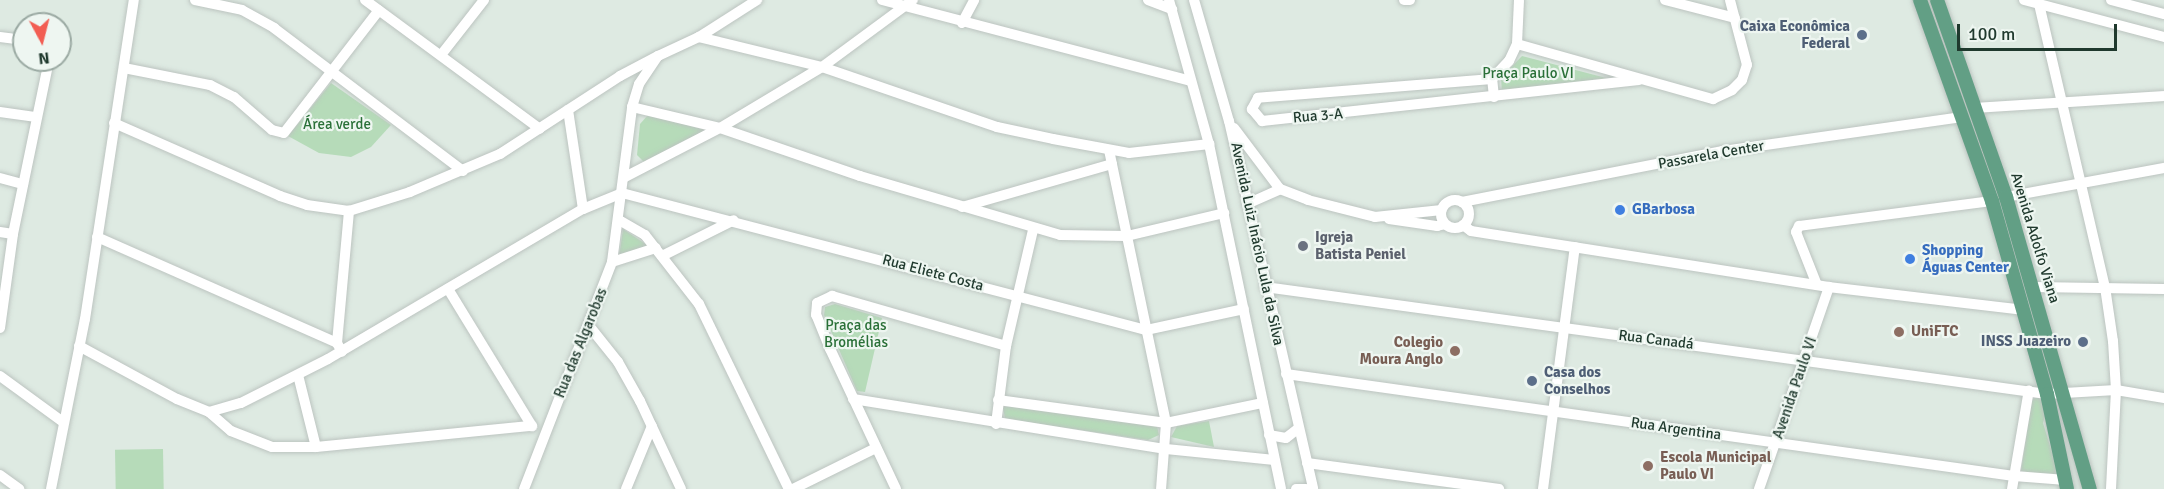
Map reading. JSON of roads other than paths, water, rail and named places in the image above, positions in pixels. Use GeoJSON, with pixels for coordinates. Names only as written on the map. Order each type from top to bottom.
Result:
{"type":"FeatureCollection","features":[{"type":"Feature","properties":{"kind":"main road","name":"Avenida Adolfo Viana"},"geometry":{"type":"LineString","coordinates":[[1920,0],[1992,201],[2047,394],[2067,485]]}},
{"type":"Feature","properties":{"kind":"main road","name":"Avenida Adolfo Viana"},"geometry":{"type":"LineString","coordinates":[[1937,0],[2006,197],[2034,287],[2090,489]]}},
{"type":"Feature","properties":{"kind":"street"},"geometry":{"type":"LineString","coordinates":[[51,489],[79,346],[134,0]]}},
{"type":"Feature","properties":{"kind":"street"},"geometry":{"type":"LineString","coordinates":[[195,0],[242,10],[274,28],[463,171]]}},
{"type":"Feature","properties":{"kind":"street"},"geometry":{"type":"LineString","coordinates":[[365,0],[540,129]]}},
{"type":"Feature","properties":{"kind":"street"},"geometry":{"type":"LineString","coordinates":[[441,55],[484,0]]}},
{"type":"Feature","properties":{"kind":"street"},"geometry":{"type":"LineString","coordinates":[[114,123],[280,196],[307,206],[350,212],[463,171],[540,129],[658,56],[699,37],[757,0]]}},
{"type":"Feature","properties":{"kind":"street"},"geometry":{"type":"LineString","coordinates":[[882,0],[910,4],[962,23],[1191,81]]}},
{"type":"Feature","properties":{"kind":"street"},"geometry":{"type":"LineString","coordinates":[[962,23],[974,0]]}},
{"type":"Feature","properties":{"kind":"street"},"geometry":{"type":"LineString","coordinates":[[1148,0],[1171,4]]}},
{"type":"Feature","properties":{"kind":"street","name":"Avenida Luiz Inácio Lula da Silva"},"geometry":{"type":"LineString","coordinates":[[1194,0],[1229,121],[1265,288],[1313,489]]}},
{"type":"Feature","properties":{"kind":"street"},"geometry":{"type":"LineString","coordinates":[[1494,97],[1492,79],[1509,61],[1516,44],[1519,0]]}},
{"type":"Feature","properties":{"kind":"street"},"geometry":{"type":"LineString","coordinates":[[1665,0],[1736,18]]}},
{"type":"Feature","properties":{"kind":"street"},"geometry":{"type":"LineString","coordinates":[[1516,44],[1703,98],[1722,96],[1742,80],[1747,65],[1730,0]]}},
{"type":"Feature","properties":{"kind":"street"},"geometry":{"type":"LineString","coordinates":[[2024,0],[2164,37]]}},
{"type":"Feature","properties":{"kind":"street"},"geometry":{"type":"LineString","coordinates":[[2111,0],[2164,14]]}},
{"type":"Feature","properties":{"kind":"street"},"geometry":{"type":"LineString","coordinates":[[625,177],[720,128],[822,67],[910,4]]}},
{"type":"Feature","properties":{"kind":"street","name":"Avenida Luiz Inácio Lula da Silva"},"geometry":{"type":"LineString","coordinates":[[1171,4],[1209,144],[1281,489]]}},
{"type":"Feature","properties":{"kind":"street"},"geometry":{"type":"LineString","coordinates":[[2039,4],[2060,103],[2105,287],[2116,390],[2111,489]]}},
{"type":"Feature","properties":{"kind":"street"},"geometry":{"type":"LineString","coordinates":[[124,68],[210,85],[234,97],[272,130],[284,133],[379,10]]}},
{"type":"Feature","properties":{"kind":"street"},"geometry":{"type":"LineString","coordinates":[[699,37],[822,67],[997,127],[1109,150],[1152,152],[1209,144]]}},
{"type":"Feature","properties":{"kind":"street","name":"Rua das Algarobas"},"geometry":{"type":"LineString","coordinates":[[524,489],[545,432],[590,327],[612,262],[625,177],[632,107],[642,77],[658,56]]}},
{"type":"Feature","properties":{"kind":"street"},"geometry":{"type":"LineString","coordinates":[[0,328],[13,234],[35,117],[46,72]]}},
{"type":"Feature","properties":{"kind":"street","name":"Rua 3-A"},"geometry":{"type":"LineString","coordinates":[[1492,79],[1258,98],[1252,110],[1262,121],[1639,80]]}},
{"type":"Feature","properties":{"kind":"street"},"geometry":{"type":"LineString","coordinates":[[1976,108],[2164,96]]}},
{"type":"Feature","properties":{"kind":"street"},"geometry":{"type":"LineString","coordinates":[[632,107],[720,128],[1033,230],[1082,238],[1127,236],[1224,213]]}},
{"type":"Feature","properties":{"kind":"street"},"geometry":{"type":"LineString","coordinates":[[568,110],[583,209]]}},
{"type":"Feature","properties":{"kind":"street"},"geometry":{"type":"LineString","coordinates":[[0,112],[35,117]]}},
{"type":"Feature","properties":{"kind":"street","name":"Passarela Center"},"geometry":{"type":"LineString","coordinates":[[1462,202],[1723,151],[1961,117]]}},
{"type":"Feature","properties":{"kind":"street"},"geometry":{"type":"LineString","coordinates":[[1229,121],[1280,189],[1331,207],[1375,217],[1437,226],[1445,224],[1453,228],[1463,225],[1469,212],[1462,202],[1452,201],[1442,210],[1375,217]]}},
{"type":"Feature","properties":{"kind":"street"},"geometry":{"type":"LineString","coordinates":[[1109,150],[1166,423],[1166,449],[1161,489]]}},
{"type":"Feature","properties":{"kind":"street"},"geometry":{"type":"LineString","coordinates":[[961,207],[1112,164]]}},
{"type":"Feature","properties":{"kind":"street"},"geometry":{"type":"LineString","coordinates":[[2006,197],[2164,168]]}},
{"type":"Feature","properties":{"kind":"street"},"geometry":{"type":"LineString","coordinates":[[0,178],[23,184]]}},
{"type":"Feature","properties":{"kind":"street"},"geometry":{"type":"LineString","coordinates":[[1247,204],[1280,189]]}},
{"type":"Feature","properties":{"kind":"street"},"geometry":{"type":"LineString","coordinates":[[209,412],[241,403],[298,375],[339,347],[448,289],[583,209],[622,193]]}},
{"type":"Feature","properties":{"kind":"street","name":"Rua Eliete Costa"},"geometry":{"type":"LineString","coordinates":[[622,193],[734,220],[1146,330],[1244,309]]}},
{"type":"Feature","properties":{"kind":"street"},"geometry":{"type":"LineString","coordinates":[[1817,285],[1796,232],[1799,226],[1992,201]]}},
{"type":"Feature","properties":{"kind":"street"},"geometry":{"type":"LineString","coordinates":[[1442,210],[1445,224]]}},
{"type":"Feature","properties":{"kind":"street"},"geometry":{"type":"LineString","coordinates":[[339,347],[350,212]]}},
{"type":"Feature","properties":{"kind":"street"},"geometry":{"type":"LineString","coordinates":[[619,220],[645,235],[708,320],[791,489],[876,448]]}},
{"type":"Feature","properties":{"kind":"street"},"geometry":{"type":"LineString","coordinates":[[612,262],[659,252],[734,220]]}},
{"type":"Feature","properties":{"kind":"street"},"geometry":{"type":"LineString","coordinates":[[1463,225],[1471,231],[1829,287],[2024,310]]}},
{"type":"Feature","properties":{"kind":"street"},"geometry":{"type":"LineString","coordinates":[[996,424],[1006,346],[1033,230]]}},
{"type":"Feature","properties":{"kind":"street"},"geometry":{"type":"LineString","coordinates":[[0,232],[13,234]]}},
{"type":"Feature","properties":{"kind":"street"},"geometry":{"type":"LineString","coordinates":[[97,237],[339,347]]}},
{"type":"Feature","properties":{"kind":"street"},"geometry":{"type":"LineString","coordinates":[[1543,489],[1575,247]]}},
{"type":"Feature","properties":{"kind":"street","name":"Avenida Paulo VI"},"geometry":{"type":"LineString","coordinates":[[1759,489],[1829,287]]}},
{"type":"Feature","properties":{"kind":"street"},"geometry":{"type":"LineString","coordinates":[[2034,287],[2164,289]]}},
{"type":"Feature","properties":{"kind":"street","name":"Rua Canadá"},"geometry":{"type":"LineString","coordinates":[[1265,288],[1805,359],[2047,394],[2116,390],[2164,398]]}},
{"type":"Feature","properties":{"kind":"street"},"geometry":{"type":"LineString","coordinates":[[448,289],[532,426]]}},
{"type":"Feature","properties":{"kind":"street"},"geometry":{"type":"LineString","coordinates":[[896,489],[816,315],[820,299],[832,296],[1006,346]]}},
{"type":"Feature","properties":{"kind":"street"},"geometry":{"type":"LineString","coordinates":[[590,327],[618,362],[652,426],[681,489]]}},
{"type":"Feature","properties":{"kind":"street"},"geometry":{"type":"LineString","coordinates":[[79,346],[177,399],[209,412],[231,431],[260,444],[316,447],[532,426],[545,432]]}},
{"type":"Feature","properties":{"kind":"street","name":"Rua Argentina"},"geometry":{"type":"LineString","coordinates":[[1286,374],[2067,485]]}},
{"type":"Feature","properties":{"kind":"street"},"geometry":{"type":"LineString","coordinates":[[298,375],[316,447]]}},
{"type":"Feature","properties":{"kind":"street"},"geometry":{"type":"LineString","coordinates":[[0,376],[63,422]]}},
{"type":"Feature","properties":{"kind":"street"},"geometry":{"type":"LineString","coordinates":[[2012,489],[2029,390]]}},
{"type":"Feature","properties":{"kind":"street"},"geometry":{"type":"LineString","coordinates":[[853,399],[996,424],[1166,449],[1274,460]]}},
{"type":"Feature","properties":{"kind":"street"},"geometry":{"type":"LineString","coordinates":[[998,400],[1166,423],[1263,403]]}},
{"type":"Feature","properties":{"kind":"street"},"geometry":{"type":"LineString","coordinates":[[626,489],[652,426]]}},
{"type":"Feature","properties":{"kind":"street"},"geometry":{"type":"LineString","coordinates":[[1269,435],[1286,438],[1299,428]]}},
{"type":"Feature","properties":{"kind":"street"},"geometry":{"type":"LineString","coordinates":[[1307,464],[1499,489]]}},
{"type":"Feature","properties":{"kind":"street"},"geometry":{"type":"LineString","coordinates":[[0,475],[19,489]]}},
{"type":"Feature","properties":{"kind":"street"},"geometry":{"type":"LineString","coordinates":[[1296,489],[1306,489]]}},
{"type":"Feature","properties":{"kind":"place","name":"Caixa Econômica Federal"},"geometry":{"type":"Point","coordinates":[1862,35]}},
{"type":"Feature","properties":{"kind":"place","name":"GBarbosa"},"geometry":{"type":"Point","coordinates":[1620,210]}},
{"type":"Feature","properties":{"kind":"place","name":"Igreja Batista Peniel"},"geometry":{"type":"Point","coordinates":[1303,246]}},
{"type":"Feature","properties":{"kind":"place","name":"Shopping Águas Center"},"geometry":{"type":"Point","coordinates":[1910,259]}},
{"type":"Feature","properties":{"kind":"place","name":"UniFTC"},"geometry":{"type":"Point","coordinates":[1899,332]}},
{"type":"Feature","properties":{"kind":"place","name":"INSS Juazeiro"},"geometry":{"type":"Point","coordinates":[2083,342]}},
{"type":"Feature","properties":{"kind":"place","name":"Colegio Moura Anglo"},"geometry":{"type":"Point","coordinates":[1455,351]}},
{"type":"Feature","properties":{"kind":"place","name":"Casa dos Conselhos"},"geometry":{"type":"Point","coordinates":[1532,381]}},
{"type":"Feature","properties":{"kind":"place","name":"Escola Municipal Paulo VI"},"geometry":{"type":"Point","coordinates":[1648,466]}},
{"type":"Feature","properties":{"kind":"park label","name":"Praça Paulo VI"},"geometry":{"type":"Point","coordinates":[1528,74]}},
{"type":"Feature","properties":{"kind":"park label","name":"Área verde"},"geometry":{"type":"Point","coordinates":[337,125]}},
{"type":"Feature","properties":{"kind":"park label","name":"Praça das Bromélias"},"geometry":{"type":"Point","coordinates":[856,334]}}]}
